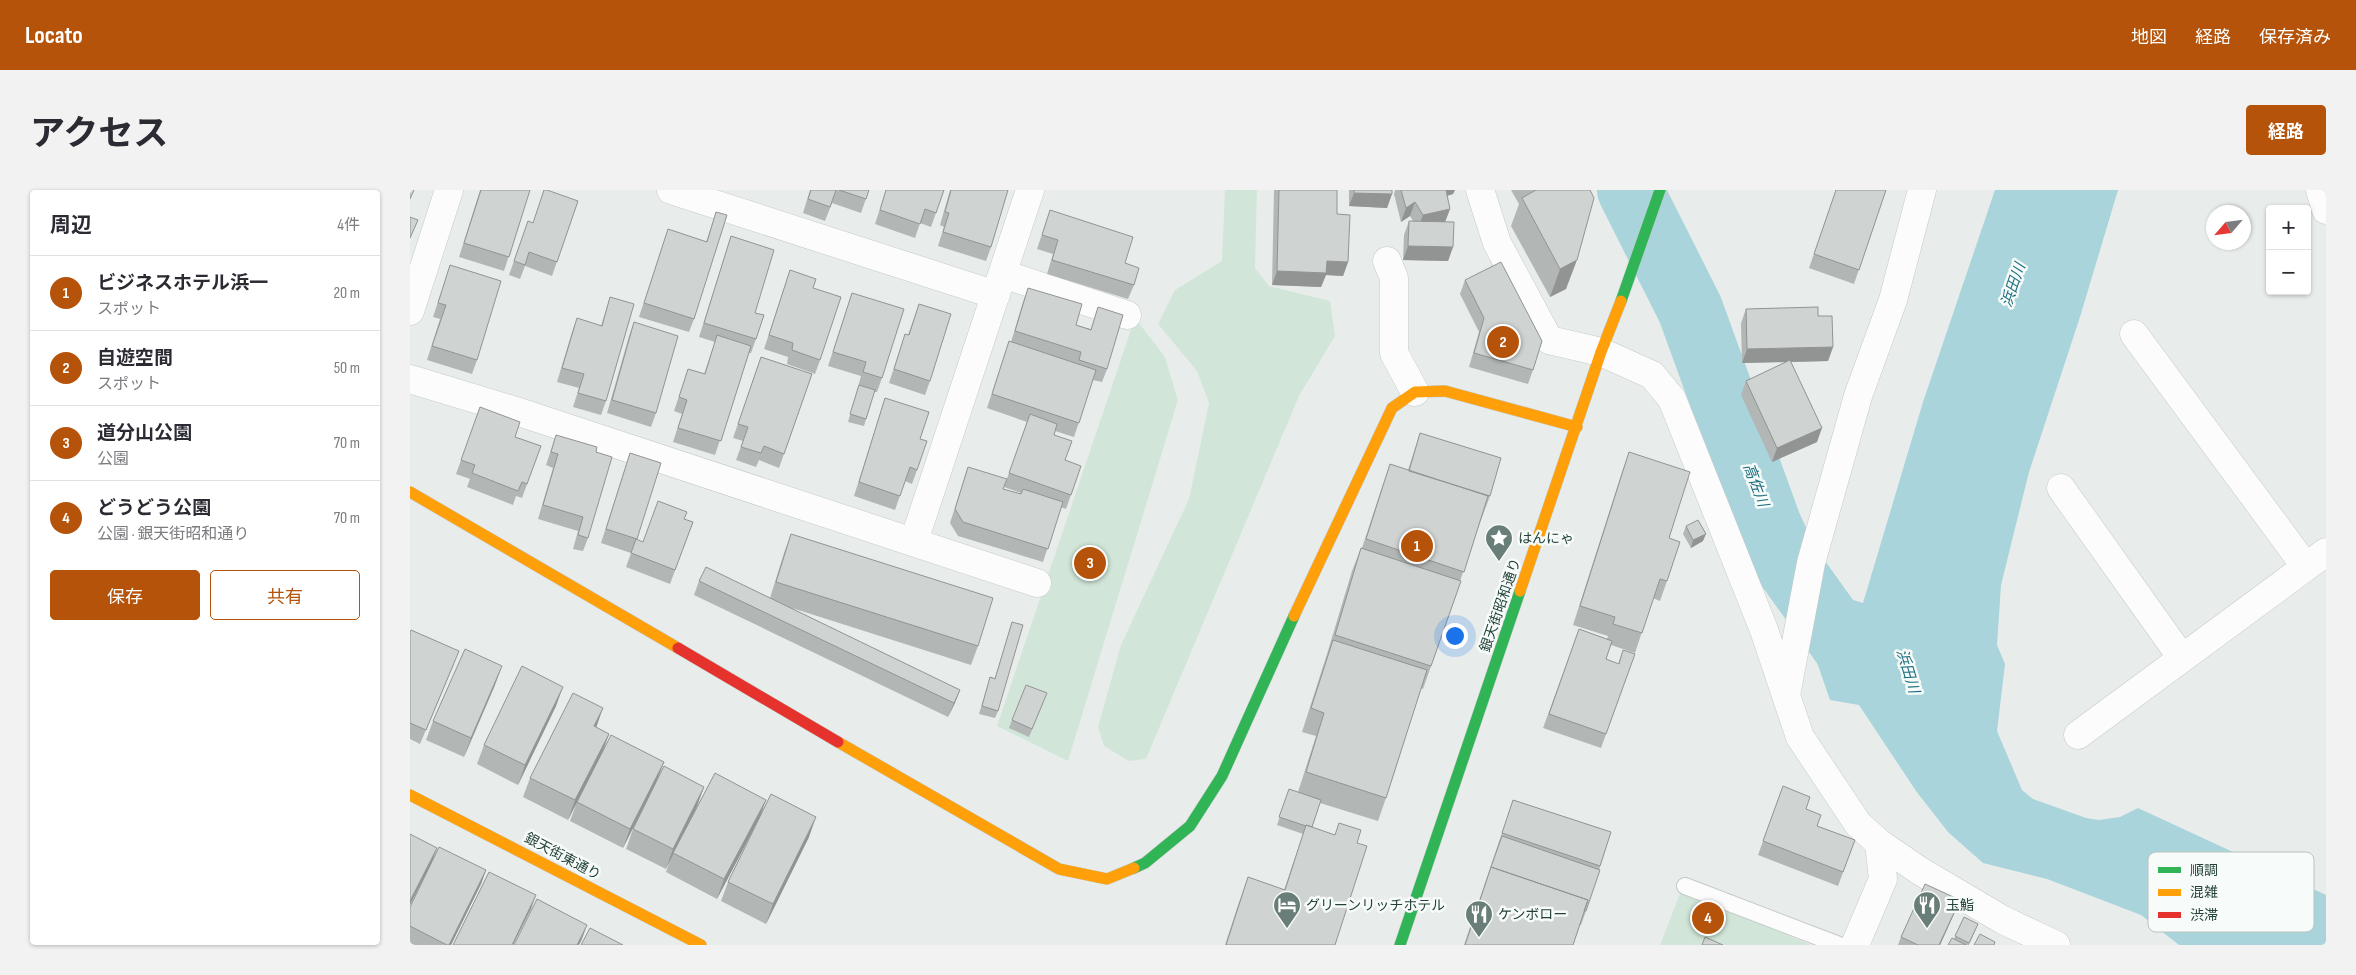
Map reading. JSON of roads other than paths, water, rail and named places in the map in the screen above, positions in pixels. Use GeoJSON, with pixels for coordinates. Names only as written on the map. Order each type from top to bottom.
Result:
{"type":"FeatureCollection","features":[{"type":"Feature","properties":{"kind":"street"},"geometry":{"type":"LineString","coordinates":[[410,310],[450,190]]}},
{"type":"Feature","properties":{"kind":"street"},"geometry":{"type":"LineString","coordinates":[[671,190],[1000,285],[1127,315]]}},
{"type":"Feature","properties":{"kind":"street"},"geometry":{"type":"LineString","coordinates":[[914,541],[1030,190]]}},
{"type":"Feature","properties":{"kind":"street"},"geometry":{"type":"LineString","coordinates":[[1480,190],[1497,243],[1549,340],[1601,352],[1652,375],[1672,399],[1764,630],[1800,737],[1858,824],[1879,843],[1920,871],[2003,920],[2056,945]]}},
{"type":"Feature","properties":{"kind":"street"},"geometry":{"type":"LineString","coordinates":[[1786,693],[1811,563],[1858,396],[1893,300],[1922,190]]}},
{"type":"Feature","properties":{"kind":"street"},"geometry":{"type":"LineString","coordinates":[[2320,190],[2326,210]]}},
{"type":"Feature","properties":{"kind":"street","name":"銀天街昭和通り"},"geometry":{"type":"LineString","coordinates":[[1400,945],[1601,352],[1635,266],[1660,192]]}},
{"type":"Feature","properties":{"kind":"street"},"geometry":{"type":"LineString","coordinates":[[1387,262],[1394,278],[1394,353],[1415,392]]}},
{"type":"Feature","properties":{"kind":"street"},"geometry":{"type":"LineString","coordinates":[[2078,735],[2316,559],[2134,334]]}},
{"type":"Feature","properties":{"kind":"street"},"geometry":{"type":"LineString","coordinates":[[410,379],[519,412],[1037,583]]}},
{"type":"Feature","properties":{"kind":"street"},"geometry":{"type":"LineString","coordinates":[[410,492],[1018,847],[1059,869],[1107,879],[1145,863],[1190,826],[1222,776],[1320,558],[1392,408],[1415,392],[1445,391],[1577,427]]}},
{"type":"Feature","properties":{"kind":"street"},"geometry":{"type":"LineString","coordinates":[[2061,488],[2182,658]]}},
{"type":"Feature","properties":{"kind":"street","name":"銀天街東通り"},"geometry":{"type":"LineString","coordinates":[[410,795],[701,945]]}},
{"type":"Feature","properties":{"kind":"street"},"geometry":{"type":"LineString","coordinates":[[1855,945],[1883,879],[1879,843]]}},
{"type":"Feature","properties":{"kind":"lane"},"geometry":{"type":"LineString","coordinates":[[1685,886],[1839,945]]}},
{"type":"Feature","properties":{"kind":"water","name":"浜田川"},"geometry":{"type":"Polygon","coordinates":[[[1995,190],[2118,190],[2080,317],[2029,472],[2001,585],[1997,645],[2005,664],[1997,731],[2022,790],[2033,799],[2086,818],[2099,820],[2120,817],[2138,808],[2233,852],[2148,852],[2148,921],[2141,915],[2047,879],[1983,863],[1948,832],[1916,791],[1859,705],[1830,700],[1811,645],[1789,592],[1793,558],[1799,574],[1811,587],[1863,603],[1923,402],[1995,190]]]}},
{"type":"Feature","properties":{"kind":"water"},"geometry":{"type":"Polygon","coordinates":[[[2314,889],[2326,895],[2326,945],[2179,945],[2163,932],[2314,932],[2314,889]]]}},
{"type":"Feature","properties":{"kind":"waterway","name":"高佐川"},"geometry":{"type":"LineString","coordinates":[[1630,190],[1690,309],[1769,526],[1786,563],[1846,647]]}},
{"type":"Feature","properties":{"kind":"place","name":"自遊空間"},"geometry":{"type":"Point","coordinates":[1503,342]}},
{"type":"Feature","properties":{"kind":"place","name":"ビジネスホテル浜一"},"geometry":{"type":"Point","coordinates":[1417,546]}},
{"type":"Feature","properties":{"kind":"place","name":"はんにゃ"},"geometry":{"type":"Point","coordinates":[1499,562]}},
{"type":"Feature","properties":{"kind":"place","name":"道分山公園"},"geometry":{"type":"Point","coordinates":[1090,563]}},
{"type":"Feature","properties":{"kind":"place","name":"どうどう公園"},"geometry":{"type":"Point","coordinates":[1708,918]}},
{"type":"Feature","properties":{"kind":"place","name":"グリーンリッチホテル"},"geometry":{"type":"Point","coordinates":[1287,929]}},
{"type":"Feature","properties":{"kind":"place","name":"玉鮨"},"geometry":{"type":"Point","coordinates":[1927,929]}},
{"type":"Feature","properties":{"kind":"place","name":"ケンボロー"},"geometry":{"type":"Point","coordinates":[1479,938]}}]}
